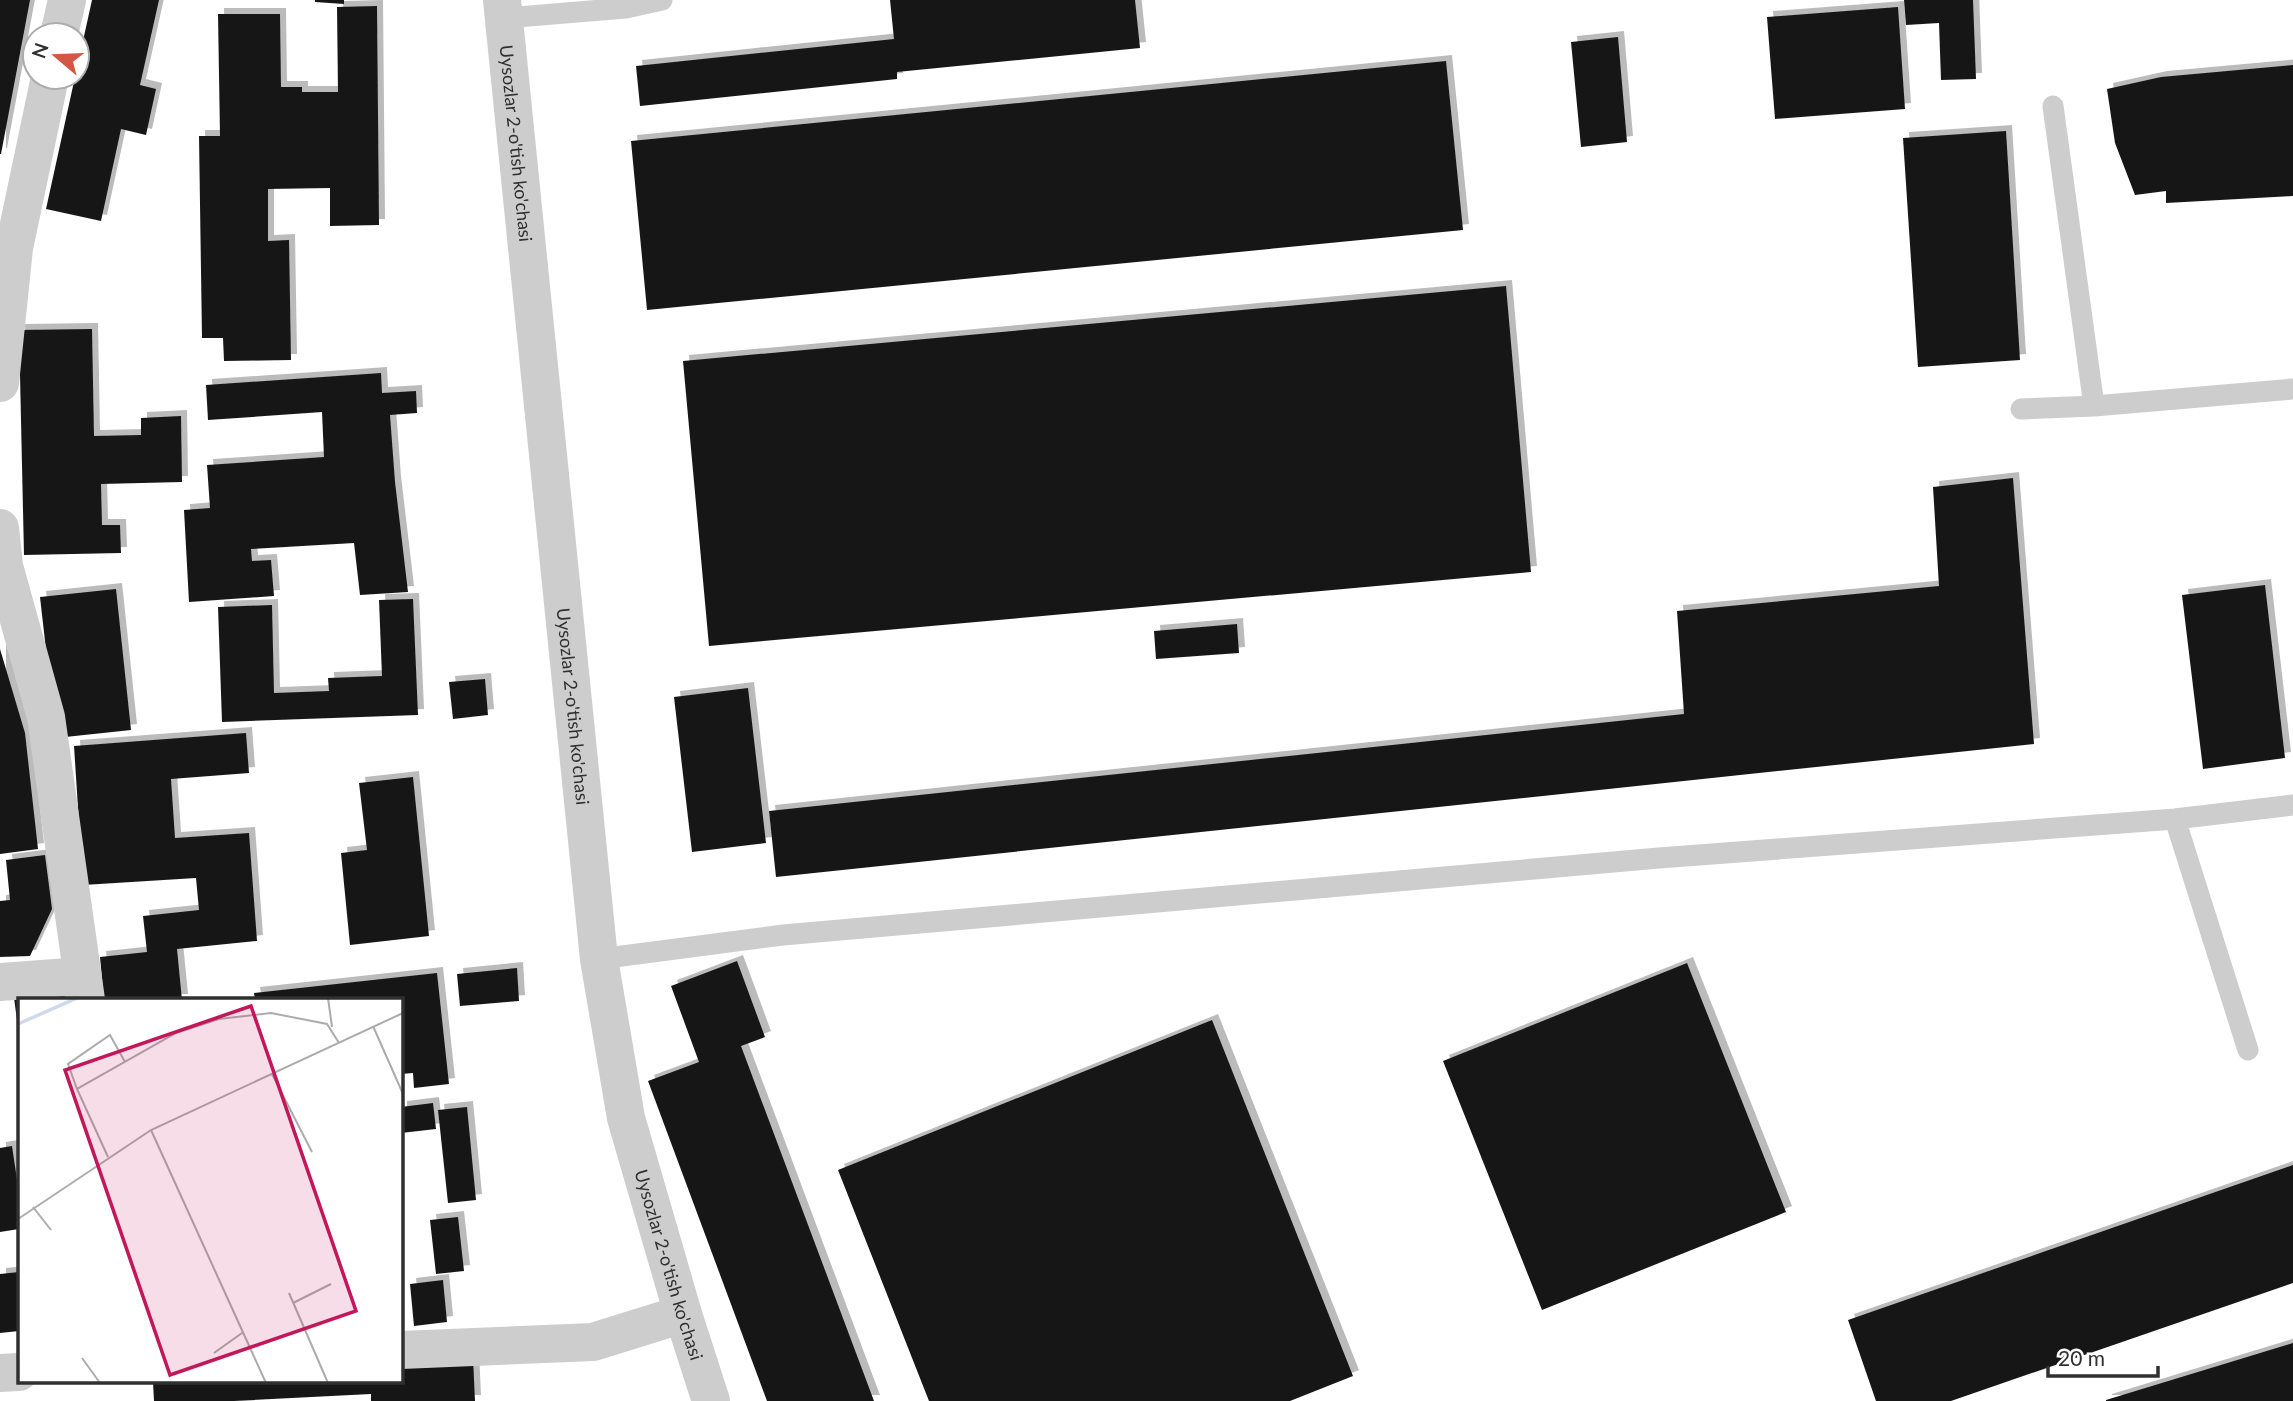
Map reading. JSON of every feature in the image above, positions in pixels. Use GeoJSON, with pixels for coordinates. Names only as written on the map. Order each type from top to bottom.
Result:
{"type":"FeatureCollection","features":[{"type":"Feature","properties":{"kind":"street"},"geometry":{"type":"LineString","coordinates":[[62,21],[67,0]]}},
{"type":"Feature","properties":{"kind":"street","name":"Uysozlar 2-o'tish ko'chasi"},"geometry":{"type":"LineString","coordinates":[[503,9],[599,959],[626,1118],[711,1401]]}},
{"type":"Feature","properties":{"kind":"street"},"geometry":{"type":"LineString","coordinates":[[0,383],[14,248],[47,91]]}},
{"type":"Feature","properties":{"kind":"street"},"geometry":{"type":"LineString","coordinates":[[0,528],[4,566],[46,718],[84,988],[0,982]]}},
{"type":"Feature","properties":{"kind":"street"},"geometry":{"type":"LineString","coordinates":[[402,1350],[593,1342],[683,1314]]}},
{"type":"Feature","properties":{"kind":"street"},"geometry":{"type":"LineString","coordinates":[[0,1373],[18,1372]]}},
{"type":"Feature","properties":{"kind":"lane"},"geometry":{"type":"LineString","coordinates":[[503,9],[626,8],[662,0]]}},
{"type":"Feature","properties":{"kind":"lane"},"geometry":{"type":"LineString","coordinates":[[2053,106],[2094,406]]}},
{"type":"Feature","properties":{"kind":"lane"},"geometry":{"type":"LineString","coordinates":[[2021,409],[2094,406],[2293,389]]}},
{"type":"Feature","properties":{"kind":"lane"},"geometry":{"type":"LineString","coordinates":[[599,959],[783,935],[1659,858],[2175,819],[2293,806]]}},
{"type":"Feature","properties":{"kind":"lane"},"geometry":{"type":"LineString","coordinates":[[2175,819],[2248,1051]]}},
{"type":"Feature","properties":{"kind":"building"},"geometry":{"type":"Polygon","coordinates":[[[0,0],[30,0],[26,21],[21,21],[21,48],[0,154],[0,0]]]}},
{"type":"Feature","properties":{"kind":"building"},"geometry":{"type":"Polygon","coordinates":[[[92,0],[159,0],[140,85],[156,89],[146,135],[121,129],[101,221],[46,209],[72,91],[91,91],[91,21],[87,21],[92,0]]]}},
{"type":"Feature","properties":{"kind":"building"},"geometry":{"type":"Polygon","coordinates":[[[344,0],[344,4],[315,2],[344,0]]]}},
{"type":"Feature","properties":{"kind":"building"},"geometry":{"type":"Polygon","coordinates":[[[890,0],[1135,0],[1140,48],[897,72],[897,79],[640,106],[636,66],[894,39],[890,0]]]}},
{"type":"Feature","properties":{"kind":"building"},"geometry":{"type":"Polygon","coordinates":[[[1904,0],[1973,0],[1976,79],[1941,80],[1939,23],[1906,25],[1904,0]]]}},
{"type":"Feature","properties":{"kind":"building"},"geometry":{"type":"Polygon","coordinates":[[[377,6],[379,225],[330,226],[330,188],[268,189],[268,241],[289,240],[291,360],[224,361],[223,338],[202,338],[199,136],[220,136],[218,14],[280,14],[281,87],[302,87],[302,92],[338,92],[337,7],[377,6]]]}},
{"type":"Feature","properties":{"kind":"building"},"geometry":{"type":"Polygon","coordinates":[[[1898,7],[1905,109],[1775,119],[1767,17],[1898,7]]]}},
{"type":"Feature","properties":{"kind":"building"},"geometry":{"type":"Polygon","coordinates":[[[1618,37],[1627,142],[1581,147],[1571,42],[1618,37]]]}},
{"type":"Feature","properties":{"kind":"building"},"geometry":{"type":"Polygon","coordinates":[[[1446,61],[1463,230],[647,310],[631,141],[1446,61]]]}},
{"type":"Feature","properties":{"kind":"building"},"geometry":{"type":"Polygon","coordinates":[[[2293,65],[2293,196],[2166,203],[2166,191],[2135,195],[2115,143],[2107,89],[2161,77],[2293,65]]]}},
{"type":"Feature","properties":{"kind":"building"},"geometry":{"type":"Polygon","coordinates":[[[2006,131],[2020,360],[1918,367],[1903,138],[2006,131]]]}},
{"type":"Feature","properties":{"kind":"building"},"geometry":{"type":"Polygon","coordinates":[[[1506,286],[1531,572],[709,646],[683,361],[1506,286]]]}},
{"type":"Feature","properties":{"kind":"building"},"geometry":{"type":"Polygon","coordinates":[[[92,329],[94,436],[141,435],[141,418],[181,416],[182,482],[101,484],[102,525],[120,525],[121,553],[24,555],[19,330],[92,329]]]}},
{"type":"Feature","properties":{"kind":"building"},"geometry":{"type":"Polygon","coordinates":[[[381,373],[382,393],[416,391],[417,413],[390,415],[408,592],[360,595],[354,543],[251,549],[252,561],[271,560],[274,596],[189,602],[184,510],[210,508],[207,465],[324,457],[322,412],[208,420],[206,385],[381,373]]]}},
{"type":"Feature","properties":{"kind":"building"},"geometry":{"type":"Polygon","coordinates":[[[2013,478],[2034,744],[776,877],[769,811],[1684,714],[1677,611],[1939,586],[1933,487],[2013,478]]]}},
{"type":"Feature","properties":{"kind":"building"},"geometry":{"type":"Polygon","coordinates":[[[2265,585],[2285,758],[2203,769],[2182,595],[2265,585]]]}},
{"type":"Feature","properties":{"kind":"building"},"geometry":{"type":"Polygon","coordinates":[[[116,589],[131,730],[56,738],[40,597],[116,589]]]}},
{"type":"Feature","properties":{"kind":"building"},"geometry":{"type":"Polygon","coordinates":[[[413,599],[418,715],[222,722],[218,607],[272,605],[274,693],[329,691],[328,678],[382,676],[379,600],[413,599]]]}},
{"type":"Feature","properties":{"kind":"building"},"geometry":{"type":"Polygon","coordinates":[[[1237,624],[1239,653],[1156,659],[1154,631],[1237,624]]]}},
{"type":"Feature","properties":{"kind":"building"},"geometry":{"type":"Polygon","coordinates":[[[0,649],[25,733],[38,849],[0,854],[0,649]]]}},
{"type":"Feature","properties":{"kind":"building"},"geometry":{"type":"Polygon","coordinates":[[[485,679],[488,715],[453,719],[449,682],[485,679]]]}},
{"type":"Feature","properties":{"kind":"building"},"geometry":{"type":"Polygon","coordinates":[[[748,688],[766,843],[692,852],[674,697],[748,688]]]}},
{"type":"Feature","properties":{"kind":"building"},"geometry":{"type":"Polygon","coordinates":[[[246,733],[249,773],[171,779],[175,838],[249,833],[257,941],[177,949],[182,998],[104,998],[100,957],[147,952],[143,916],[199,910],[196,878],[83,885],[74,746],[246,733]]]}},
{"type":"Feature","properties":{"kind":"building"},"geometry":{"type":"Polygon","coordinates":[[[413,777],[429,936],[350,945],[341,853],[367,850],[359,783],[413,777]]]}},
{"type":"Feature","properties":{"kind":"building"},"geometry":{"type":"Polygon","coordinates":[[[45,855],[52,909],[30,956],[0,957],[0,901],[10,900],[6,860],[45,855]]]}},
{"type":"Feature","properties":{"kind":"building"},"geometry":{"type":"Polygon","coordinates":[[[737,961],[765,1037],[741,1046],[874,1401],[767,1401],[648,1081],[699,1062],[671,986],[737,961]]]}},
{"type":"Feature","properties":{"kind":"building"},"geometry":{"type":"Polygon","coordinates":[[[1687,963],[1786,1212],[1542,1310],[1443,1061],[1687,963]]]}},
{"type":"Feature","properties":{"kind":"building"},"geometry":{"type":"Polygon","coordinates":[[[517,968],[519,1001],[460,1006],[457,974],[517,968]]]}},
{"type":"Feature","properties":{"kind":"building"},"geometry":{"type":"Polygon","coordinates":[[[437,973],[449,1084],[414,1088],[413,1073],[402,1074],[402,998],[255,998],[254,993],[437,973]]]}},
{"type":"Feature","properties":{"kind":"building"},"geometry":{"type":"Polygon","coordinates":[[[64,984],[66,998],[18,998],[18,1028],[13,990],[64,984]]]}},
{"type":"Feature","properties":{"kind":"building"},"geometry":{"type":"Polygon","coordinates":[[[1212,1020],[1353,1376],[1290,1401],[929,1401],[838,1170],[1212,1020]]]}},
{"type":"Feature","properties":{"kind":"building"},"geometry":{"type":"Polygon","coordinates":[[[433,1103],[436,1129],[402,1133],[402,1107],[433,1103]]]}},
{"type":"Feature","properties":{"kind":"building"},"geometry":{"type":"Polygon","coordinates":[[[467,1107],[476,1200],[448,1203],[438,1110],[467,1107]]]}},
{"type":"Feature","properties":{"kind":"building"},"geometry":{"type":"Polygon","coordinates":[[[12,1146],[18,1186],[18,1229],[0,1232],[0,1148],[12,1146]]]}},
{"type":"Feature","properties":{"kind":"building"},"geometry":{"type":"Polygon","coordinates":[[[2293,1165],[2293,1283],[1951,1401],[1876,1401],[1848,1320],[2293,1165]]]}},
{"type":"Feature","properties":{"kind":"building"},"geometry":{"type":"Polygon","coordinates":[[[458,1217],[464,1271],[436,1274],[430,1220],[458,1217]]]}},
{"type":"Feature","properties":{"kind":"building"},"geometry":{"type":"Polygon","coordinates":[[[18,1272],[18,1331],[0,1333],[0,1274],[18,1272]]]}},
{"type":"Feature","properties":{"kind":"building"},"geometry":{"type":"Polygon","coordinates":[[[443,1280],[447,1322],[414,1326],[410,1284],[443,1280]]]}},
{"type":"Feature","properties":{"kind":"building"},"geometry":{"type":"Polygon","coordinates":[[[2293,1343],[2293,1401],[2106,1401],[2106,1400],[2293,1343]]]}},
{"type":"Feature","properties":{"kind":"building"},"geometry":{"type":"Polygon","coordinates":[[[473,1358],[475,1401],[371,1401],[371,1394],[234,1401],[154,1401],[153,1384],[402,1384],[402,1362],[473,1358]]]}}]}
